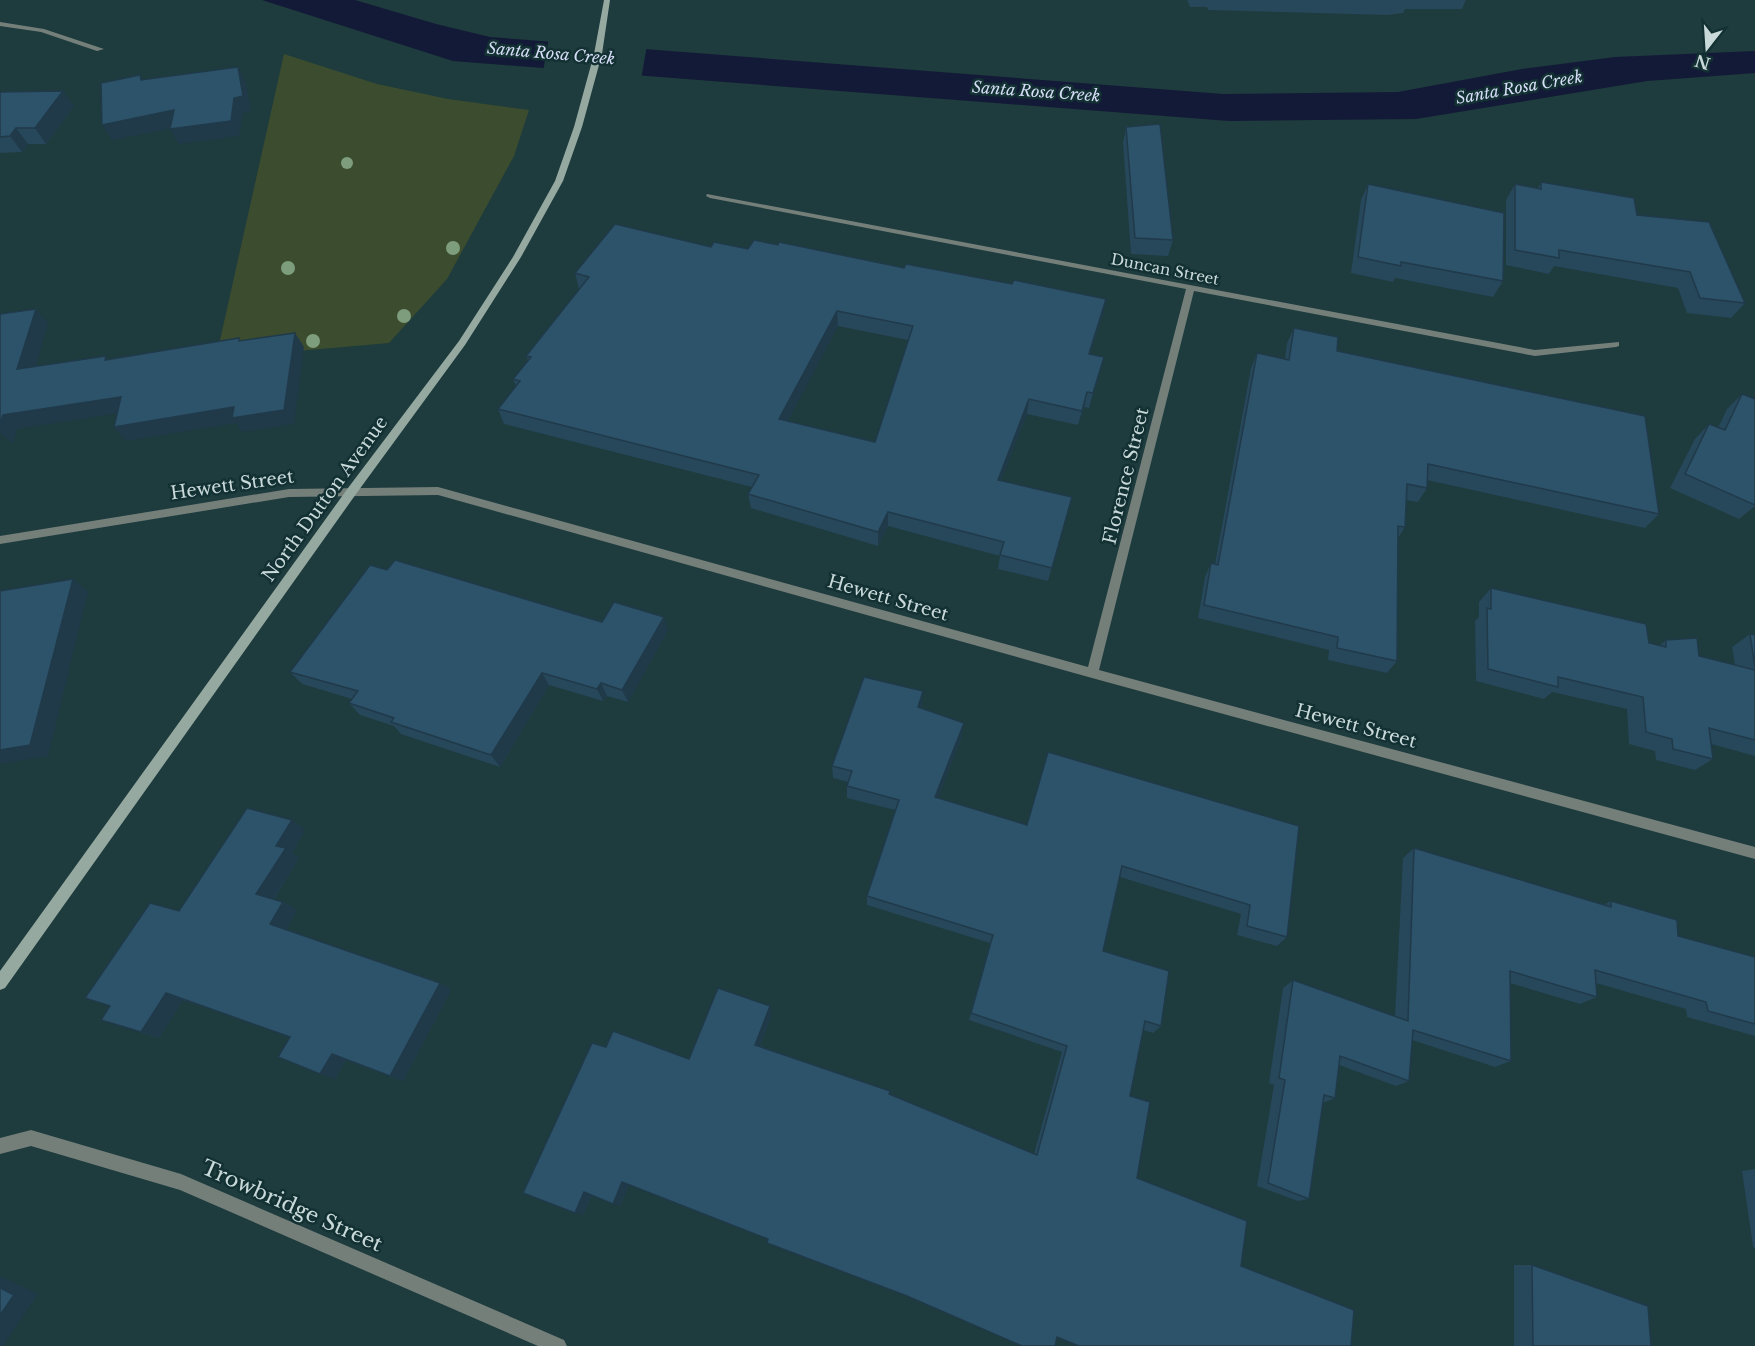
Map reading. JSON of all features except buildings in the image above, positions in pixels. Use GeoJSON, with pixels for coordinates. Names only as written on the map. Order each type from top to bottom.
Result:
{"type":"FeatureCollection","features":[{"type":"Feature","properties":{"kind":"main road","name":"North Dutton Avenue"},"geometry":{"type":"LineString","coordinates":[[0,983],[352,491],[462,343],[517,257],[559,181],[578,127],[598,54],[607,0]]}},
{"type":"Feature","properties":{"kind":"street"},"geometry":{"type":"LineString","coordinates":[[0,24],[42,30],[100,49]]}},
{"type":"Feature","properties":{"kind":"street","name":"Duncan Street"},"geometry":{"type":"LineString","coordinates":[[710,196],[1535,353],[1616,344]]}},
{"type":"Feature","properties":{"kind":"street","name":"Florence Street"},"geometry":{"type":"LineString","coordinates":[[1092,674],[1191,287]]}},
{"type":"Feature","properties":{"kind":"street","name":"Hewett Street"},"geometry":{"type":"LineString","coordinates":[[0,540],[289,493],[438,492],[1092,674],[1755,853]]}},
{"type":"Feature","properties":{"kind":"street","name":"Trowbridge Street"},"geometry":{"type":"LineString","coordinates":[[0,1146],[32,1137],[181,1182],[558,1346]]}},
{"type":"Feature","properties":{"kind":"green space"},"geometry":{"type":"Polygon","coordinates":[[[284,54],[377,84],[448,99],[529,110],[514,156],[447,279],[389,343],[216,358],[284,54]]]}},
{"type":"Feature","properties":{"kind":"water","name":"Santa Rosa Creek"},"geometry":{"type":"Polygon","coordinates":[[[262,0],[355,0],[490,37],[1223,94],[1398,92],[1522,69],[1615,57],[1755,51],[1755,73],[1647,81],[1416,119],[1229,121],[453,61],[262,0]]]}},
{"type":"Feature","properties":{"kind":"pier"},"geometry":{"type":"Polygon","coordinates":[[[549,37],[647,45],[641,80],[543,72],[549,37]]]}}]}
